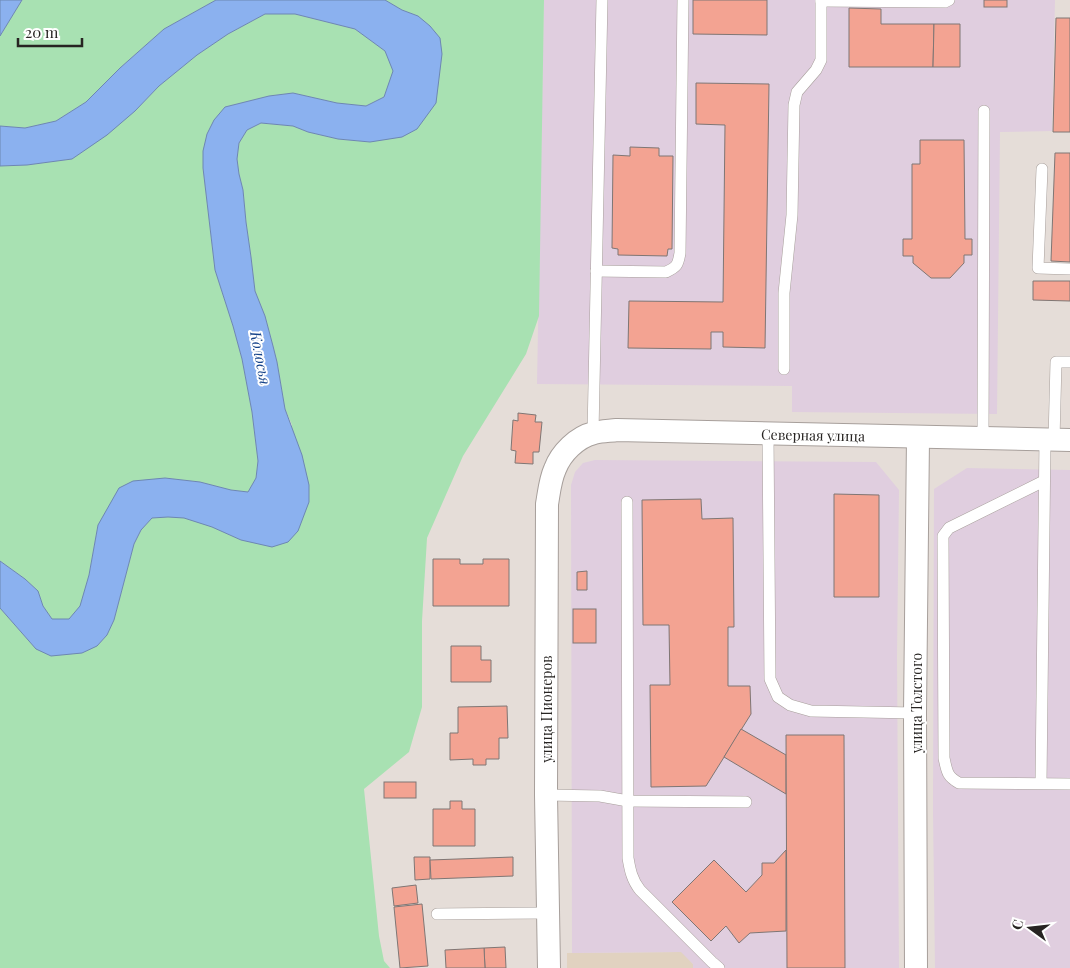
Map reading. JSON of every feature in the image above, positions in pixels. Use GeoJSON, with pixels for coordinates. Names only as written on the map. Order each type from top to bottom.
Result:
{"type":"FeatureCollection","features":[{"type":"Feature","properties":{"kind":"street","name":"Северная улица"},"geometry":{"type":"LineString","coordinates":[[564,453],[577,440],[593,433],[617,430],[1056,440]]}},
{"type":"Feature","properties":{"kind":"street","name":"улица Толстого"},"geometry":{"type":"LineString","coordinates":[[916,968],[918,438]]}},
{"type":"Feature","properties":{"kind":"street","name":"улица Пионеров"},"geometry":{"type":"LineString","coordinates":[[549,968],[546,795],[547,504],[555,469],[564,453]]}},
{"type":"Feature","properties":{"kind":"lane"},"geometry":{"type":"LineString","coordinates":[[593,433],[602,0]]}},
{"type":"Feature","properties":{"kind":"lane"},"geometry":{"type":"LineString","coordinates":[[596,271],[666,272],[674,269],[678,263],[680,254],[682,0]]}},
{"type":"Feature","properties":{"kind":"lane"},"geometry":{"type":"LineString","coordinates":[[784,369],[784,294],[792,215],[794,105],[797,92],[822,60],[822,1],[945,2],[949,0]]}},
{"type":"Feature","properties":{"kind":"lane"},"geometry":{"type":"LineString","coordinates":[[983,438],[984,112]]}},
{"type":"Feature","properties":{"kind":"lane"},"geometry":{"type":"LineString","coordinates":[[1042,169],[1038,268],[1070,269]]}},
{"type":"Feature","properties":{"kind":"lane"},"geometry":{"type":"LineString","coordinates":[[1041,783],[1044,481],[1056,440],[1056,362],[1070,362]]}},
{"type":"Feature","properties":{"kind":"lane"},"geometry":{"type":"LineString","coordinates":[[768,434],[770,679],[778,697],[790,705],[811,711],[916,713]]}},
{"type":"Feature","properties":{"kind":"lane"},"geometry":{"type":"LineString","coordinates":[[1044,481],[948,528],[943,536],[944,749],[946,770],[951,779],[959,783],[1070,784]]}},
{"type":"Feature","properties":{"kind":"lane"},"geometry":{"type":"LineString","coordinates":[[627,502],[628,858],[630,870],[634,882],[640,890],[719,968]]}},
{"type":"Feature","properties":{"kind":"lane"},"geometry":{"type":"LineString","coordinates":[[546,795],[600,796],[628,801],[746,802]]}},
{"type":"Feature","properties":{"kind":"lane"},"geometry":{"type":"LineString","coordinates":[[437,914],[548,913]]}},
{"type":"Feature","properties":{"kind":"shaded area"},"geometry":{"type":"Polygon","coordinates":[[[544,0],[1055,0],[1052,131],[1000,132],[997,414],[792,412],[792,386],[537,384],[544,0]]]}},
{"type":"Feature","properties":{"kind":"shaded area"},"geometry":{"type":"Polygon","coordinates":[[[595,460],[876,462],[899,490],[897,656],[899,968],[693,968],[693,964],[681,952],[572,953],[571,485],[575,472],[583,463],[595,460]]]}},
{"type":"Feature","properties":{"kind":"shaded area"},"geometry":{"type":"Polygon","coordinates":[[[967,468],[1070,470],[1070,968],[935,968],[933,810],[934,489],[967,468]]]}},
{"type":"Feature","properties":{"kind":"shaded area"},"geometry":{"type":"Polygon","coordinates":[[[682,952],[693,964],[693,968],[567,968],[567,953],[682,952]]]}},
{"type":"Feature","properties":{"kind":"green space"},"geometry":{"type":"Polygon","coordinates":[[[22,0],[216,0],[164,29],[120,68],[86,102],[56,121],[25,128],[0,126],[0,36],[22,0]]]}},
{"type":"Feature","properties":{"kind":"green space"},"geometry":{"type":"Polygon","coordinates":[[[385,0],[544,0],[539,316],[526,354],[463,456],[427,538],[422,621],[422,707],[409,752],[364,789],[379,936],[384,961],[390,968],[0,968],[0,608],[36,649],[97,646],[107,635],[114,620],[134,544],[141,530],[152,518],[184,518],[241,540],[292,425],[285,409],[277,362],[265,316],[255,291],[243,190],[237,159],[239,143],[247,130],[261,123],[293,126],[308,132],[338,139],[370,142],[418,16],[402,10],[385,0]]]}},
{"type":"Feature","properties":{"kind":"green space"},"geometry":{"type":"Polygon","coordinates":[[[265,14],[295,14],[355,29],[385,51],[394,70],[384,97],[366,106],[337,103],[293,93],[269,96],[225,107],[203,168],[215,270],[242,359],[252,412],[258,461],[256,478],[248,492],[231,490],[200,482],[165,478],[98,525],[89,575],[80,607],[69,619],[52,619],[43,606],[38,591],[0,561],[0,166],[27,165],[72,159],[135,111],[159,86],[197,55],[228,34],[265,14]]]}},
{"type":"Feature","properties":{"kind":"water"},"geometry":{"type":"Polygon","coordinates":[[[0,0],[22,0],[0,36],[0,0]]]}},
{"type":"Feature","properties":{"kind":"water","name":"Колосья"},"geometry":{"type":"Polygon","coordinates":[[[216,0],[385,0],[402,10],[418,16],[440,38],[442,54],[436,103],[417,129],[402,137],[370,142],[338,139],[308,132],[293,126],[261,123],[247,130],[239,143],[237,159],[243,190],[255,291],[265,316],[273,346],[285,409],[302,455],[309,485],[309,502],[298,531],[288,542],[272,547],[241,540],[212,527],[184,518],[152,518],[141,530],[134,544],[114,620],[107,635],[97,646],[82,653],[51,656],[36,649],[0,608],[0,561],[38,591],[43,606],[52,619],[69,619],[80,606],[89,575],[98,525],[119,488],[133,481],[165,478],[200,482],[231,490],[248,492],[256,478],[258,461],[252,412],[242,359],[215,270],[203,168],[203,151],[207,134],[214,120],[225,107],[269,96],[293,93],[337,103],[366,106],[384,97],[393,71],[385,51],[355,29],[295,14],[265,14],[228,34],[197,55],[159,86],[135,111],[107,135],[72,159],[27,165],[0,166],[0,126],[25,128],[56,121],[86,102],[120,68],[164,29],[216,0]]]}},
{"type":"Feature","properties":{"kind":"building"},"geometry":{"type":"Polygon","coordinates":[[[693,0],[767,0],[767,35],[693,34],[693,0]]]}},
{"type":"Feature","properties":{"kind":"building"},"geometry":{"type":"Polygon","coordinates":[[[984,0],[1007,0],[1007,7],[984,7],[984,0]]]}},
{"type":"Feature","properties":{"kind":"building"},"geometry":{"type":"Polygon","coordinates":[[[849,8],[881,9],[881,24],[934,24],[933,67],[849,67],[849,8]]]}},
{"type":"Feature","properties":{"kind":"building"},"geometry":{"type":"Polygon","coordinates":[[[1056,18],[1070,18],[1070,132],[1053,132],[1056,18]]]}},
{"type":"Feature","properties":{"kind":"building"},"geometry":{"type":"Polygon","coordinates":[[[934,24],[960,24],[960,67],[933,67],[934,24]]]}},
{"type":"Feature","properties":{"kind":"building"},"geometry":{"type":"Polygon","coordinates":[[[696,83],[769,84],[765,348],[723,347],[723,332],[711,332],[711,349],[628,348],[629,301],[723,302],[725,125],[696,124],[696,83]]]}},
{"type":"Feature","properties":{"kind":"building"},"geometry":{"type":"Polygon","coordinates":[[[920,140],[964,140],[965,239],[972,239],[972,255],[964,255],[964,263],[950,278],[931,278],[913,263],[913,256],[903,256],[903,239],[912,239],[912,164],[920,164],[920,140]]]}},
{"type":"Feature","properties":{"kind":"building"},"geometry":{"type":"Polygon","coordinates":[[[630,147],[659,148],[659,156],[673,156],[672,249],[668,249],[667,256],[618,255],[618,249],[612,248],[613,155],[630,156],[630,147]]]}},
{"type":"Feature","properties":{"kind":"building"},"geometry":{"type":"Polygon","coordinates":[[[1055,153],[1070,153],[1070,262],[1051,261],[1055,153]]]}},
{"type":"Feature","properties":{"kind":"building"},"geometry":{"type":"Polygon","coordinates":[[[1033,281],[1070,281],[1070,301],[1033,300],[1033,281]]]}},
{"type":"Feature","properties":{"kind":"building"},"geometry":{"type":"Polygon","coordinates":[[[518,413],[536,415],[535,422],[542,422],[539,452],[533,452],[533,464],[515,463],[516,451],[511,450],[513,420],[518,421],[518,413]]]}},
{"type":"Feature","properties":{"kind":"building"},"geometry":{"type":"Polygon","coordinates":[[[834,494],[879,495],[879,597],[834,597],[834,494]]]}},
{"type":"Feature","properties":{"kind":"building"},"geometry":{"type":"Polygon","coordinates":[[[701,499],[702,519],[733,518],[734,627],[728,627],[728,686],[750,686],[751,714],[706,786],[651,787],[650,685],[670,685],[669,625],[643,625],[642,500],[701,499]]]}},
{"type":"Feature","properties":{"kind":"building"},"geometry":{"type":"Polygon","coordinates":[[[433,559],[460,559],[460,564],[483,564],[483,559],[509,559],[509,606],[433,606],[433,559]]]}},
{"type":"Feature","properties":{"kind":"building"},"geometry":{"type":"Polygon","coordinates":[[[587,571],[587,590],[577,590],[577,572],[587,571]]]}},
{"type":"Feature","properties":{"kind":"building"},"geometry":{"type":"Polygon","coordinates":[[[573,609],[596,609],[596,643],[573,643],[573,609]]]}},
{"type":"Feature","properties":{"kind":"building"},"geometry":{"type":"Polygon","coordinates":[[[451,646],[481,646],[481,660],[491,660],[491,682],[451,682],[451,646]]]}},
{"type":"Feature","properties":{"kind":"building"},"geometry":{"type":"Polygon","coordinates":[[[507,706],[508,738],[499,738],[499,759],[486,759],[486,765],[473,765],[473,759],[450,760],[450,733],[458,733],[458,707],[507,706]]]}},
{"type":"Feature","properties":{"kind":"building"},"geometry":{"type":"Polygon","coordinates":[[[741,729],[786,755],[786,794],[724,757],[741,729]]]}},
{"type":"Feature","properties":{"kind":"building"},"geometry":{"type":"Polygon","coordinates":[[[786,735],[844,735],[845,968],[787,968],[786,735]]]}},
{"type":"Feature","properties":{"kind":"building"},"geometry":{"type":"Polygon","coordinates":[[[384,782],[416,782],[416,798],[384,798],[384,782]]]}},
{"type":"Feature","properties":{"kind":"building"},"geometry":{"type":"Polygon","coordinates":[[[450,801],[462,801],[462,809],[475,809],[475,846],[433,846],[433,809],[450,809],[450,801]]]}},
{"type":"Feature","properties":{"kind":"building"},"geometry":{"type":"Polygon","coordinates":[[[786,850],[786,931],[750,933],[739,943],[726,926],[711,941],[672,902],[714,860],[746,892],[762,875],[762,863],[774,863],[786,850]]]}},
{"type":"Feature","properties":{"kind":"building"},"geometry":{"type":"Polygon","coordinates":[[[414,857],[430,857],[430,879],[415,880],[414,857]]]}},
{"type":"Feature","properties":{"kind":"building"},"geometry":{"type":"Polygon","coordinates":[[[513,857],[513,876],[431,879],[430,860],[513,857]]]}},
{"type":"Feature","properties":{"kind":"building"},"geometry":{"type":"Polygon","coordinates":[[[416,885],[418,903],[394,906],[392,888],[416,885]]]}},
{"type":"Feature","properties":{"kind":"building"},"geometry":{"type":"Polygon","coordinates":[[[422,904],[428,966],[400,968],[394,907],[422,904]]]}},
{"type":"Feature","properties":{"kind":"building"},"geometry":{"type":"Polygon","coordinates":[[[505,947],[506,968],[485,968],[484,948],[505,947]]]}},
{"type":"Feature","properties":{"kind":"building"},"geometry":{"type":"Polygon","coordinates":[[[484,948],[485,968],[446,968],[445,950],[484,948]]]}}]}
